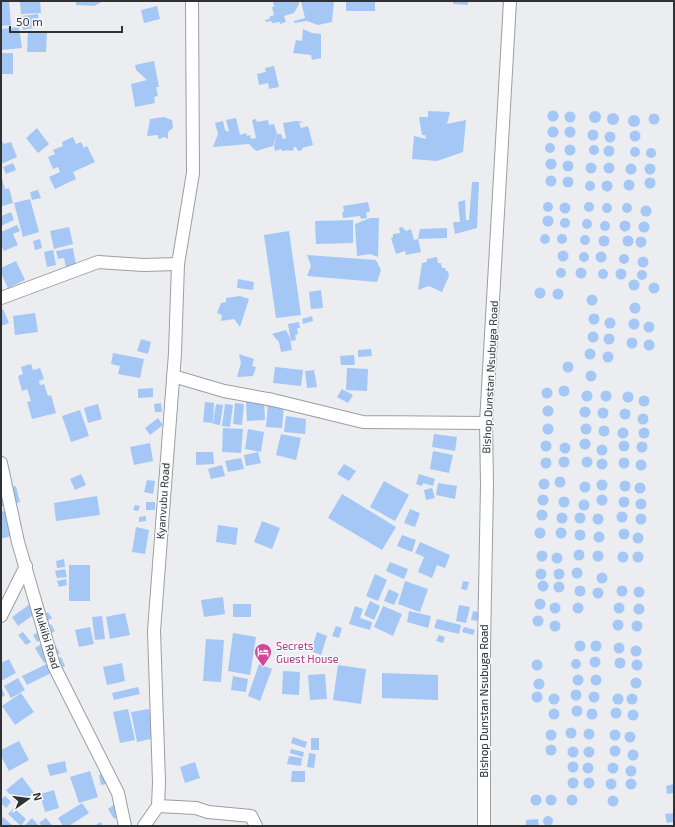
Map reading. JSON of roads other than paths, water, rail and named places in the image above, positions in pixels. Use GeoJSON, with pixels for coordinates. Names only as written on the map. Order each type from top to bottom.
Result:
{"type":"FeatureCollection","features":[{"type":"Feature","properties":{"kind":"street","name":"Kyanvubu Road"},"geometry":{"type":"LineString","coordinates":[[158,806],[159,782],[154,631],[173,376],[178,264],[193,173],[192,1]]}},
{"type":"Feature","properties":{"kind":"street","name":"Bishop Dunstan Nsubuga Road"},"geometry":{"type":"LineString","coordinates":[[484,826],[484,647],[487,485],[486,423],[510,1]]}},
{"type":"Feature","properties":{"kind":"street"},"geometry":{"type":"LineString","coordinates":[[1,298],[98,262],[143,265],[178,264]]}},
{"type":"Feature","properties":{"kind":"street"},"geometry":{"type":"LineString","coordinates":[[173,376],[224,392],[273,400],[363,422],[486,423]]}},
{"type":"Feature","properties":{"kind":"street","name":"Mukiibi Road"},"geometry":{"type":"LineString","coordinates":[[1,463],[18,542],[54,666],[118,793],[125,826]]}},
{"type":"Feature","properties":{"kind":"street"},"geometry":{"type":"LineString","coordinates":[[1,616],[26,566]]}},
{"type":"Feature","properties":{"kind":"street"},"geometry":{"type":"LineString","coordinates":[[144,826],[158,806],[196,808],[208,812],[251,816],[256,826]]}},
{"type":"Feature","properties":{"kind":"place","name":"Secrets Guest House"},"geometry":{"type":"Point","coordinates":[263,667]}}]}
